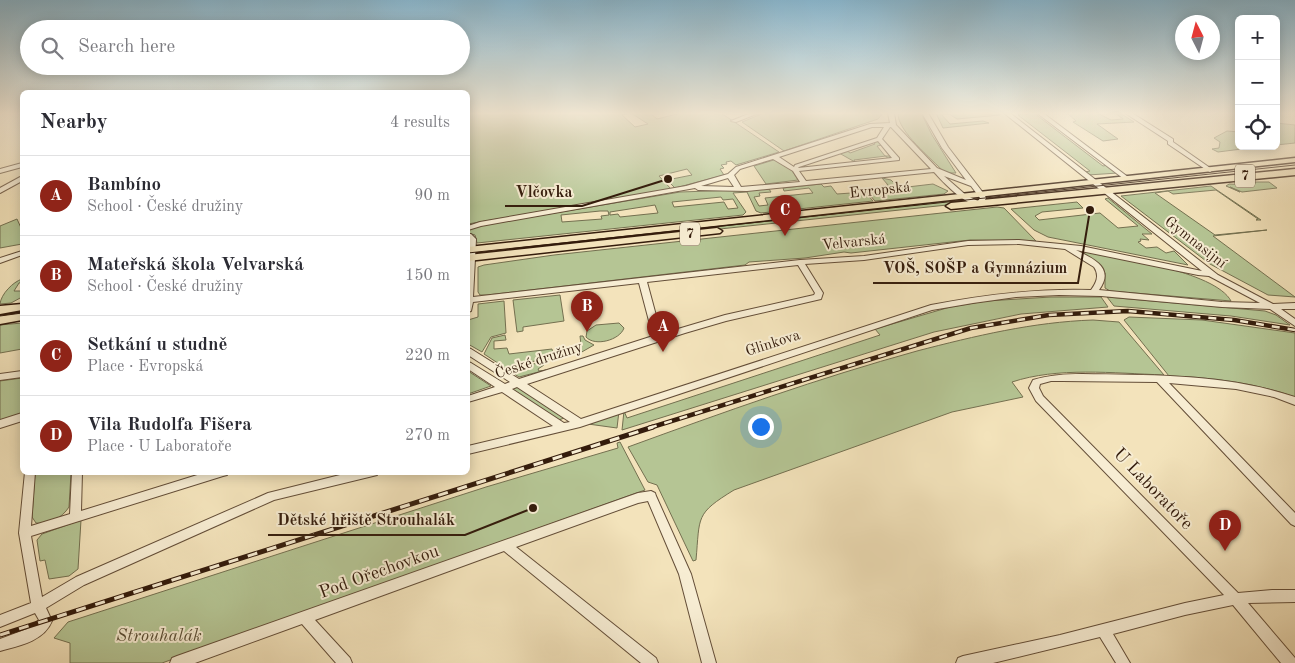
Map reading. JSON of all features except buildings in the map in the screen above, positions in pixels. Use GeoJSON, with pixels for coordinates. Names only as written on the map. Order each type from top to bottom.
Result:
{"type":"FeatureCollection","features":[{"type":"Feature","properties":{"kind":"main road","name":"Evropská"},"geometry":{"type":"LineString","coordinates":[[470,254],[965,197],[994,192],[1295,160]]}},
{"type":"Feature","properties":{"kind":"main road","name":"Evropská"},"geometry":{"type":"LineString","coordinates":[[470,254],[979,195],[1106,191],[1295,172]]}},
{"type":"Feature","properties":{"kind":"main road"},"geometry":{"type":"LineString","coordinates":[[0,310],[20,306]]}},
{"type":"Feature","properties":{"kind":"main road"},"geometry":{"type":"LineString","coordinates":[[0,320],[20,317]]}},
{"type":"Feature","properties":{"kind":"street"},"geometry":{"type":"LineString","coordinates":[[470,227],[480,224],[688,188],[730,175],[738,168],[812,144]]}},
{"type":"Feature","properties":{"kind":"street"},"geometry":{"type":"LineString","coordinates":[[794,169],[865,144]]}},
{"type":"Feature","properties":{"kind":"street"},"geometry":{"type":"LineString","coordinates":[[794,169],[897,159],[883,144]]}},
{"type":"Feature","properties":{"kind":"street"},"geometry":{"type":"LineString","coordinates":[[910,144],[965,197]]}},
{"type":"Feature","properties":{"kind":"street"},"geometry":{"type":"LineString","coordinates":[[943,144],[979,195]]}},
{"type":"Feature","properties":{"kind":"street"},"geometry":{"type":"LineString","coordinates":[[1047,144],[1094,181]]}},
{"type":"Feature","properties":{"kind":"street"},"geometry":{"type":"LineString","coordinates":[[1081,144],[1126,178]]}},
{"type":"Feature","properties":{"kind":"street"},"geometry":{"type":"LineString","coordinates":[[1171,144],[1210,170]]}},
{"type":"Feature","properties":{"kind":"street"},"geometry":{"type":"LineString","coordinates":[[775,156],[794,169],[804,183]]}},
{"type":"Feature","properties":{"kind":"street"},"geometry":{"type":"LineString","coordinates":[[0,171],[20,166]]}},
{"type":"Feature","properties":{"kind":"street"},"geometry":{"type":"LineString","coordinates":[[952,185],[954,178],[959,173],[958,166]]}},
{"type":"Feature","properties":{"kind":"street"},"geometry":{"type":"LineString","coordinates":[[688,188],[738,188],[937,170],[954,178],[979,195]]}},
{"type":"Feature","properties":{"kind":"street"},"geometry":{"type":"LineString","coordinates":[[730,175],[738,188]]}},
{"type":"Feature","properties":{"kind":"street"},"geometry":{"type":"LineString","coordinates":[[0,191],[20,179]]}},
{"type":"Feature","properties":{"kind":"street","name":"Gymnasijní"},"geometry":{"type":"LineString","coordinates":[[1094,181],[1212,274],[1232,287],[1273,307]]}},
{"type":"Feature","properties":{"kind":"street"},"geometry":{"type":"LineString","coordinates":[[470,238],[472,239],[470,249]]}},
{"type":"Feature","properties":{"kind":"street","name":"Velvarská"},"geometry":{"type":"LineString","coordinates":[[470,303],[800,262],[864,258],[968,243],[998,242],[1062,246],[1117,254],[1198,273],[1212,274]]}},
{"type":"Feature","properties":{"kind":"street"},"geometry":{"type":"LineString","coordinates":[[1062,246],[1089,260],[1102,273],[1103,279],[1093,293]]}},
{"type":"Feature","properties":{"kind":"street"},"geometry":{"type":"LineString","coordinates":[[0,261],[20,255]]}},
{"type":"Feature","properties":{"kind":"street","name":"České družiny"},"geometry":{"type":"LineString","coordinates":[[470,398],[658,338],[759,310],[818,297],[819,293],[800,262]]}},
{"type":"Feature","properties":{"kind":"street"},"geometry":{"type":"LineString","coordinates":[[642,280],[658,338]]}},
{"type":"Feature","properties":{"kind":"street"},"geometry":{"type":"LineString","coordinates":[[1232,287],[1239,297],[1236,305]]}},
{"type":"Feature","properties":{"kind":"street","name":"Glinkova"},"geometry":{"type":"LineString","coordinates":[[470,450],[580,423],[931,308],[997,297],[1093,293],[1236,305],[1295,306]]}},
{"type":"Feature","properties":{"kind":"street"},"geometry":{"type":"LineString","coordinates":[[1273,307],[1295,323]]}},
{"type":"Feature","properties":{"kind":"street"},"geometry":{"type":"LineString","coordinates":[[470,352],[580,423]]}},
{"type":"Feature","properties":{"kind":"street"},"geometry":{"type":"LineString","coordinates":[[470,365],[563,427]]}},
{"type":"Feature","properties":{"kind":"street"},"geometry":{"type":"LineString","coordinates":[[0,377],[20,374]]}},
{"type":"Feature","properties":{"kind":"street","name":"U Laboratoře"},"geometry":{"type":"LineString","coordinates":[[1160,379],[1060,377],[1044,379],[1034,385],[1034,391],[1235,598],[1290,663]]}},
{"type":"Feature","properties":{"kind":"street"},"geometry":{"type":"LineString","coordinates":[[1160,379],[1239,386],[1275,394],[1295,401]]}},
{"type":"Feature","properties":{"kind":"street"},"geometry":{"type":"LineString","coordinates":[[1160,379],[1295,521]]}},
{"type":"Feature","properties":{"kind":"street"},"geometry":{"type":"LineString","coordinates":[[0,424],[20,418]]}},
{"type":"Feature","properties":{"kind":"street"},"geometry":{"type":"LineString","coordinates":[[0,645],[42,628],[46,621],[38,606],[25,533],[30,475]]}},
{"type":"Feature","properties":{"kind":"street"},"geometry":{"type":"LineString","coordinates":[[75,517],[77,475]]}},
{"type":"Feature","properties":{"kind":"street"},"geometry":{"type":"LineString","coordinates":[[25,533],[213,475]]}},
{"type":"Feature","properties":{"kind":"street"},"geometry":{"type":"LineString","coordinates":[[0,620],[38,606],[80,581],[272,496],[360,475]]}},
{"type":"Feature","properties":{"kind":"street"},"geometry":{"type":"LineString","coordinates":[[651,496],[685,574],[709,663]]}},
{"type":"Feature","properties":{"kind":"street","name":"Pod Ořechovkou"},"geometry":{"type":"LineString","coordinates":[[177,663],[306,619],[638,498],[651,496]]}},
{"type":"Feature","properties":{"kind":"street"},"geometry":{"type":"LineString","coordinates":[[506,546],[651,663]]}},
{"type":"Feature","properties":{"kind":"street"},"geometry":{"type":"LineString","coordinates":[[963,663],[1103,630],[1213,601],[1262,595],[1295,596]]}},
{"type":"Feature","properties":{"kind":"street"},"geometry":{"type":"LineString","coordinates":[[306,619],[345,663]]}},
{"type":"Feature","properties":{"kind":"street"},"geometry":{"type":"LineString","coordinates":[[1103,630],[1123,663]]}},
{"type":"Feature","properties":{"kind":"green space"},"geometry":{"type":"Polygon","coordinates":[[[470,144],[767,144],[779,152],[736,165],[731,161],[726,162],[727,164],[721,165],[724,168],[720,169],[724,175],[675,188],[667,180],[692,175],[687,169],[659,176],[671,189],[470,224],[470,144]]]}},
{"type":"Feature","properties":{"kind":"green space"},"geometry":{"type":"Polygon","coordinates":[[[774,144],[805,144],[784,151],[774,144]]]}},
{"type":"Feature","properties":{"kind":"green space"},"geometry":{"type":"Polygon","coordinates":[[[875,144],[883,145],[877,146],[886,156],[854,160],[855,162],[839,153],[846,150],[850,153],[875,144]]]}},
{"type":"Feature","properties":{"kind":"green space"},"geometry":{"type":"Polygon","coordinates":[[[916,144],[938,144],[956,173],[945,173],[916,144]]]}},
{"type":"Feature","properties":{"kind":"green space"},"geometry":{"type":"Polygon","coordinates":[[[1055,144],[1074,144],[1103,166],[1108,165],[1118,173],[1088,175],[1085,172],[1090,171],[1055,144]]]}},
{"type":"Feature","properties":{"kind":"green space"},"geometry":{"type":"Polygon","coordinates":[[[1220,144],[1235,144],[1235,150],[1218,152],[1212,149],[1219,148],[1220,144]]]}},
{"type":"Feature","properties":{"kind":"green space"},"geometry":{"type":"Polygon","coordinates":[[[777,159],[791,169],[798,180],[766,184],[754,166],[777,159]]]}},
{"type":"Feature","properties":{"kind":"green space"},"geometry":{"type":"Polygon","coordinates":[[[882,178],[891,180],[899,188],[933,184],[948,191],[944,194],[875,201],[867,192],[884,190],[883,186],[888,185],[882,178]]]}},
{"type":"Feature","properties":{"kind":"green space"},"geometry":{"type":"Polygon","coordinates":[[[1252,182],[1269,182],[1277,188],[1242,192],[1230,187],[1240,192],[1226,186],[1229,184],[1253,185],[1252,182]]]}},
{"type":"Feature","properties":{"kind":"green space"},"geometry":{"type":"Polygon","coordinates":[[[821,184],[824,187],[831,186],[837,194],[865,192],[873,201],[761,213],[756,211],[747,192],[733,193],[746,212],[743,215],[477,243],[475,235],[470,234],[470,229],[477,226],[680,192],[769,189],[771,192],[759,193],[760,196],[754,197],[759,206],[768,205],[765,198],[813,193],[809,188],[784,191],[783,188],[821,184]],[[721,197],[672,202],[674,207],[724,202],[728,209],[738,208],[733,199],[723,200],[721,197]],[[655,205],[610,212],[610,215],[618,214],[620,217],[658,213],[655,205]],[[608,211],[561,215],[562,222],[602,219],[601,216],[609,215],[608,211]]]}},
{"type":"Feature","properties":{"kind":"green space"},"geometry":{"type":"Polygon","coordinates":[[[1211,186],[1261,220],[1256,220],[1258,219],[1216,190],[1173,194],[1168,191],[1155,193],[1215,235],[1267,230],[1213,236],[1295,297],[1268,295],[1210,264],[1121,196],[1211,186]]]}},
{"type":"Feature","properties":{"kind":"green space"},"geometry":{"type":"Polygon","coordinates":[[[1108,198],[1152,234],[1142,234],[1149,240],[1140,239],[1141,241],[1138,242],[1146,248],[1157,247],[1166,253],[1174,251],[1188,265],[1048,237],[1034,230],[1011,209],[1077,202],[1083,208],[1042,212],[1035,216],[1039,220],[1100,213],[1118,228],[1138,226],[1105,199],[1108,198]]]}},
{"type":"Feature","properties":{"kind":"green space"},"geometry":{"type":"Polygon","coordinates":[[[962,199],[966,203],[483,254],[483,250],[962,199]]]}},
{"type":"Feature","properties":{"kind":"green space"},"geometry":{"type":"Polygon","coordinates":[[[997,207],[1004,208],[1036,241],[970,240],[851,253],[844,252],[805,258],[749,262],[745,265],[487,295],[480,295],[478,292],[478,267],[484,265],[554,255],[997,207]]]}},
{"type":"Feature","properties":{"kind":"green space"},"geometry":{"type":"Polygon","coordinates":[[[17,219],[20,226],[20,244],[0,248],[0,226],[17,219]]]}},
{"type":"Feature","properties":{"kind":"green space"},"geometry":{"type":"Polygon","coordinates":[[[1082,250],[1139,261],[1186,274],[1206,281],[1221,290],[1231,301],[1110,291],[1105,288],[1105,273],[1080,253],[1082,250]]]}},
{"type":"Feature","properties":{"kind":"green space"},"geometry":{"type":"Polygon","coordinates":[[[20,280],[14,291],[20,291],[20,298],[11,303],[0,304],[8,289],[20,280]]]}},
{"type":"Feature","properties":{"kind":"green space"},"geometry":{"type":"Polygon","coordinates":[[[560,295],[564,321],[523,327],[523,331],[517,332],[513,300],[560,295]]]}},
{"type":"Feature","properties":{"kind":"green space"},"geometry":{"type":"Polygon","coordinates":[[[1051,297],[1101,297],[1108,307],[1021,314],[934,332],[622,430],[624,411],[627,418],[880,335],[875,329],[950,307],[986,301],[1051,297]]]}},
{"type":"Feature","properties":{"kind":"green space"},"geometry":{"type":"Polygon","coordinates":[[[1107,297],[1265,311],[1276,315],[1290,325],[1231,316],[1114,306],[1107,297]]]}},
{"type":"Feature","properties":{"kind":"green space"},"geometry":{"type":"Polygon","coordinates":[[[504,301],[506,333],[491,337],[482,352],[470,345],[470,319],[478,317],[478,304],[504,301]]]}},
{"type":"Feature","properties":{"kind":"green space"},"geometry":{"type":"Polygon","coordinates":[[[1129,317],[1202,320],[1295,333],[1295,397],[1233,382],[1169,376],[1124,320],[1129,317]]]}},
{"type":"Feature","properties":{"kind":"green space"},"geometry":{"type":"Polygon","coordinates":[[[1093,320],[1119,322],[1164,375],[1086,372],[1029,377],[1012,382],[1023,397],[952,412],[734,490],[706,511],[699,525],[696,560],[693,561],[657,485],[648,482],[628,447],[736,408],[880,361],[982,335],[1048,324],[1093,320]]]}},
{"type":"Feature","properties":{"kind":"green space"},"geometry":{"type":"Polygon","coordinates":[[[20,323],[20,349],[0,353],[0,325],[20,323]]]}},
{"type":"Feature","properties":{"kind":"green space"},"geometry":{"type":"Polygon","coordinates":[[[619,323],[624,328],[613,339],[595,342],[586,337],[587,331],[596,325],[619,323]]]}},
{"type":"Feature","properties":{"kind":"green space"},"geometry":{"type":"Polygon","coordinates":[[[505,335],[506,340],[494,341],[494,349],[507,348],[509,354],[552,349],[554,358],[523,363],[524,366],[543,362],[544,365],[538,369],[539,371],[546,370],[519,377],[484,354],[492,338],[505,335]]]}},
{"type":"Feature","properties":{"kind":"green space"},"geometry":{"type":"Polygon","coordinates":[[[580,336],[583,336],[585,340],[594,345],[580,353],[556,358],[555,351],[577,348],[576,346],[581,345],[580,336]]]}},
{"type":"Feature","properties":{"kind":"green space"},"geometry":{"type":"Polygon","coordinates":[[[470,372],[491,386],[470,393],[470,372]]]}},
{"type":"Feature","properties":{"kind":"green space"},"geometry":{"type":"Polygon","coordinates":[[[20,378],[20,414],[0,420],[0,381],[20,378]]]}},
{"type":"Feature","properties":{"kind":"green space"},"geometry":{"type":"Polygon","coordinates":[[[517,387],[564,418],[559,420],[512,389],[517,387]]]}},
{"type":"Feature","properties":{"kind":"green space"},"geometry":{"type":"Polygon","coordinates":[[[619,411],[617,428],[588,424],[619,411]]]}},
{"type":"Feature","properties":{"kind":"green space","name":"Strouhalák"},"geometry":{"type":"Polygon","coordinates":[[[620,442],[645,490],[162,663],[70,663],[70,643],[54,638],[68,622],[486,487],[618,448],[617,443],[620,442]]]}},
{"type":"Feature","properties":{"kind":"green space"},"geometry":{"type":"Polygon","coordinates":[[[35,475],[71,475],[69,507],[66,511],[50,522],[36,523],[32,517],[35,475]]]}},
{"type":"Feature","properties":{"kind":"green space"},"geometry":{"type":"Polygon","coordinates":[[[81,520],[78,569],[69,576],[49,579],[45,560],[40,561],[37,540],[42,534],[81,520]]]}},
{"type":"Feature","properties":{"kind":"tram line"},"geometry":{"type":"LineString","coordinates":[[470,253],[1295,165]]}},
{"type":"Feature","properties":{"kind":"tram line"},"geometry":{"type":"LineString","coordinates":[[0,316],[20,313]]}},
{"type":"Feature","properties":{"kind":"railway"},"geometry":{"type":"LineString","coordinates":[[649,428],[971,328],[1049,315],[1128,311],[1234,320],[1295,330]]}},
{"type":"Feature","properties":{"kind":"railway"},"geometry":{"type":"LineString","coordinates":[[0,635],[653,427]]}},
{"type":"Feature","properties":{"kind":"place","name":"Vlčovka"},"geometry":{"type":"Point","coordinates":[668,179]}},
{"type":"Feature","properties":{"kind":"place","name":"VOŠ, SOŠP a Gymnázium"},"geometry":{"type":"Point","coordinates":[1090,210]}},
{"type":"Feature","properties":{"kind":"place","name":"Setkání u studně"},"geometry":{"type":"Point","coordinates":[785,236]}},
{"type":"Feature","properties":{"kind":"place","name":"Mateřská škola Velvarská"},"geometry":{"type":"Point","coordinates":[587,332]}},
{"type":"Feature","properties":{"kind":"place","name":"Bambíno"},"geometry":{"type":"Point","coordinates":[663,352]}},
{"type":"Feature","properties":{"kind":"place","name":"Dětské hřiště Strouhalák"},"geometry":{"type":"Point","coordinates":[533,508]}},
{"type":"Feature","properties":{"kind":"place","name":"Vila Rudolfa Fišera"},"geometry":{"type":"Point","coordinates":[1225,551]}}]}
